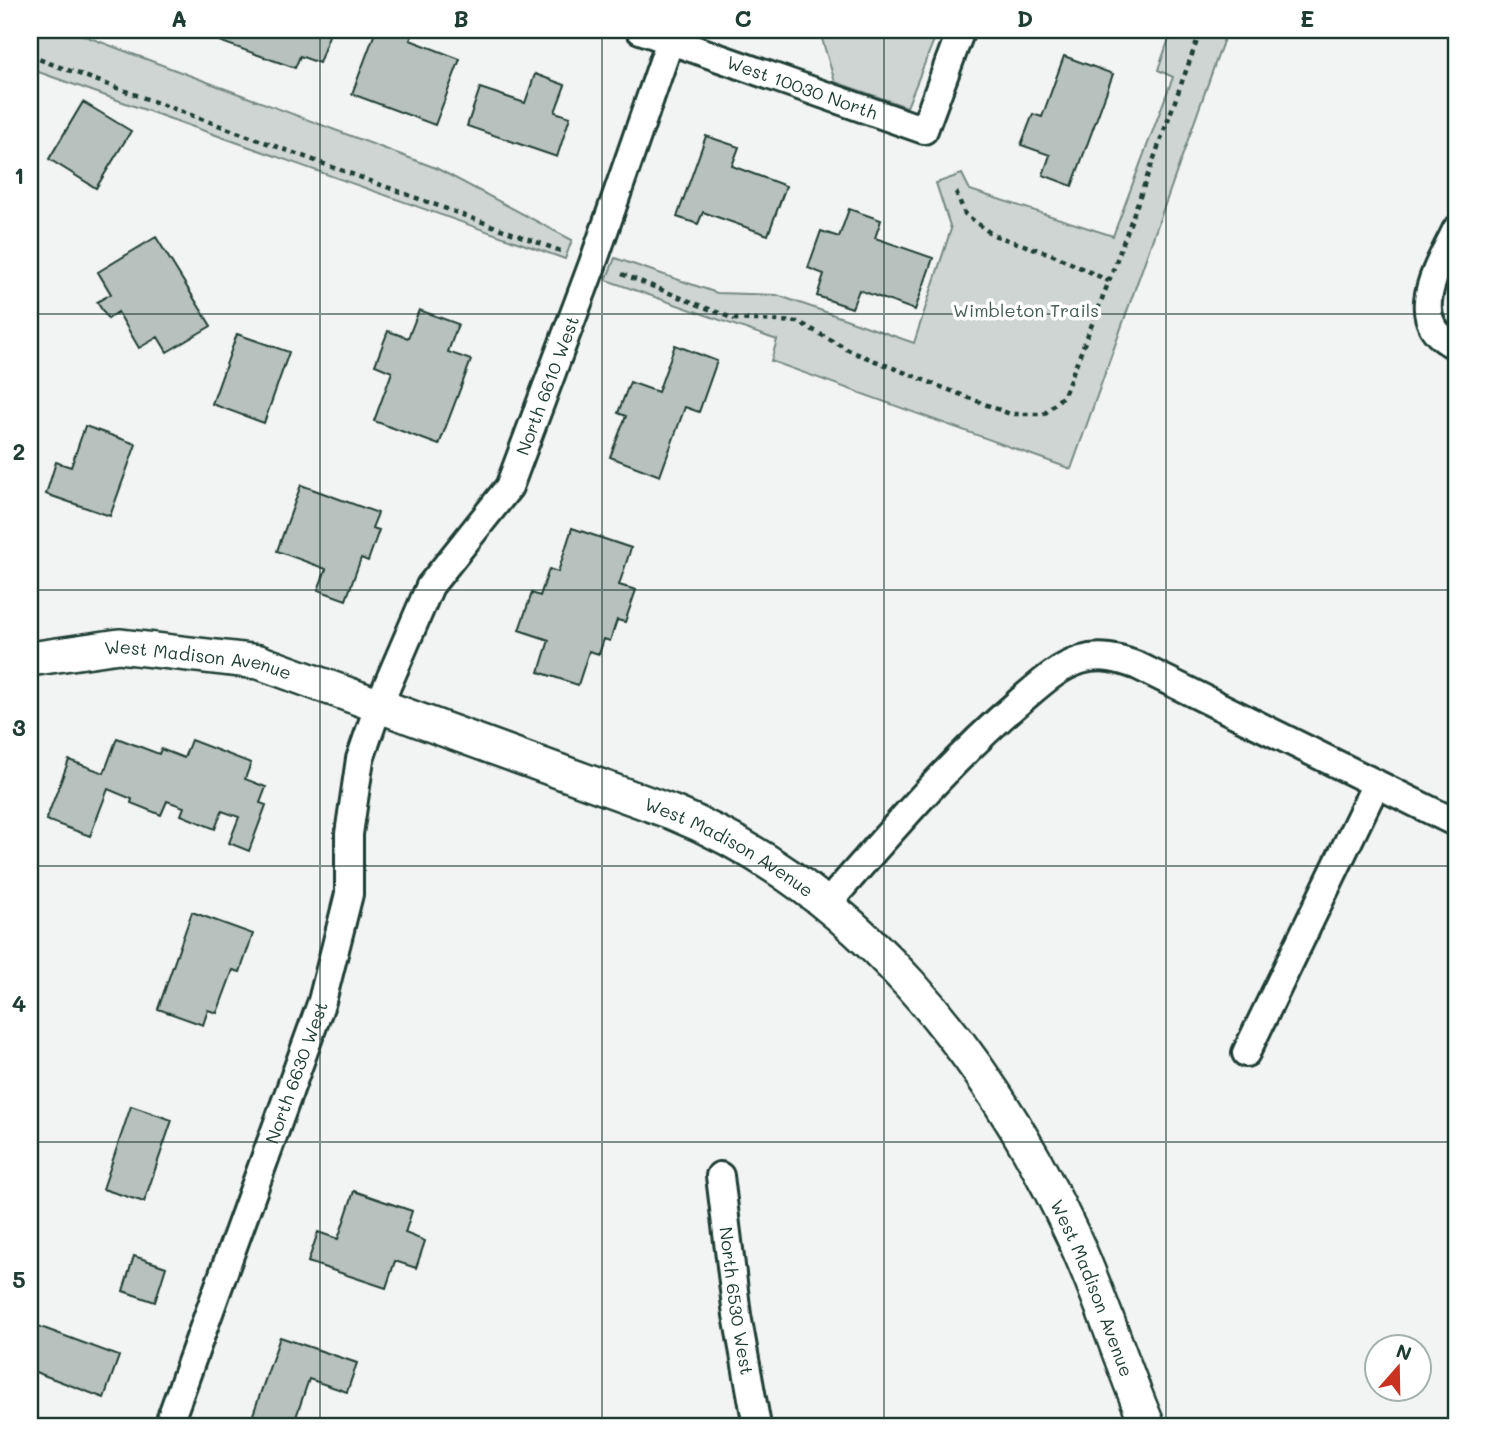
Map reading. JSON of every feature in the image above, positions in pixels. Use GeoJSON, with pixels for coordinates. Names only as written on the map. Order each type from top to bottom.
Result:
{"type":"FeatureCollection","features":[{"type":"Feature","properties":{"kind":"street","name":"West 10030 North"},"geometry":{"type":"LineString","coordinates":[[640,30],[924,130],[961,30]]}},
{"type":"Feature","properties":{"kind":"street","name":"North 6610 West"},"geometry":{"type":"LineString","coordinates":[[378,707],[430,586],[509,487],[593,263],[670,41]]}},
{"type":"Feature","properties":{"kind":"street"},"geometry":{"type":"LineString","coordinates":[[1456,230],[1431,281],[1427,304],[1434,327],[1442,337],[1456,346]]}},
{"type":"Feature","properties":{"kind":"street","name":"West Madison Avenue"},"geometry":{"type":"LineString","coordinates":[[30,659],[120,646],[259,662],[699,824],[771,863],[872,945],[930,1008],[991,1088],[1020,1133],[1073,1236],[1148,1426]]}},
{"type":"Feature","properties":{"kind":"street"},"geometry":{"type":"LineString","coordinates":[[826,905],[964,752],[1029,694],[1057,672],[1080,660],[1109,657],[1138,666],[1456,823]]}},
{"type":"Feature","properties":{"kind":"street","name":"North 6630 West"},"geometry":{"type":"LineString","coordinates":[[168,1426],[322,1001],[349,894],[349,834],[360,759],[378,707]]}},
{"type":"Feature","properties":{"kind":"street"},"geometry":{"type":"LineString","coordinates":[[1246,1053],[1376,784]]}},
{"type":"Feature","properties":{"kind":"street","name":"North 6530 West"},"geometry":{"type":"LineString","coordinates":[[720,1176],[737,1315],[757,1426]]}},
{"type":"Feature","properties":{"kind":"path"},"geometry":{"type":"LineString","coordinates":[[622,274],[734,319],[799,322],[850,351],[1010,414],[1044,414],[1064,396],[1201,30]]}},
{"type":"Feature","properties":{"kind":"path"},"geometry":{"type":"LineString","coordinates":[[30,56],[561,251]]}},
{"type":"Feature","properties":{"kind":"path"},"geometry":{"type":"LineString","coordinates":[[956,192],[965,214],[993,236],[1051,254],[1109,281]]}},
{"type":"Feature","properties":{"kind":"green space"},"geometry":{"type":"Polygon","coordinates":[[[30,30],[69,30],[436,168],[572,240],[565,259],[30,69],[30,30]]]}},
{"type":"Feature","properties":{"kind":"green space"},"geometry":{"type":"Polygon","coordinates":[[[823,30],[938,30],[907,107],[835,82],[822,39],[823,30]]]}},
{"type":"Feature","properties":{"kind":"green space","name":"Wimbleton Trails"},"geometry":{"type":"Polygon","coordinates":[[[1172,30],[1227,30],[1071,469],[771,361],[777,340],[606,280],[615,258],[717,293],[777,295],[914,343],[951,229],[936,183],[962,174],[970,190],[1113,236],[1173,77],[1158,70],[1172,30]]]}},
{"type":"Feature","properties":{"kind":"building"},"geometry":{"type":"Polygon","coordinates":[[[223,30],[331,30],[319,63],[300,56],[295,68],[219,41],[223,30]]]}},
{"type":"Feature","properties":{"kind":"building"},"geometry":{"type":"Polygon","coordinates":[[[376,30],[395,30],[412,36],[410,40],[460,59],[435,125],[352,94],[376,30]]]}},
{"type":"Feature","properties":{"kind":"building"},"geometry":{"type":"Polygon","coordinates":[[[1064,56],[1113,74],[1072,186],[1043,175],[1050,155],[1021,145],[1033,114],[1042,117],[1064,56]]]}},
{"type":"Feature","properties":{"kind":"building"},"geometry":{"type":"Polygon","coordinates":[[[535,74],[565,85],[555,112],[570,117],[557,157],[467,126],[480,88],[525,103],[535,74]]]}},
{"type":"Feature","properties":{"kind":"building"},"geometry":{"type":"Polygon","coordinates":[[[83,102],[131,131],[96,188],[49,159],[83,102]]]}},
{"type":"Feature","properties":{"kind":"building"},"geometry":{"type":"Polygon","coordinates":[[[706,136],[739,147],[732,166],[786,186],[768,235],[703,212],[698,224],[677,217],[706,136]]]}},
{"type":"Feature","properties":{"kind":"building"},"geometry":{"type":"Polygon","coordinates":[[[849,209],[881,220],[875,238],[933,258],[915,310],[859,290],[852,308],[817,296],[824,274],[808,268],[821,231],[839,237],[849,209]]]}},
{"type":"Feature","properties":{"kind":"building"},"geometry":{"type":"Polygon","coordinates":[[[156,237],[211,326],[167,352],[158,337],[139,348],[118,312],[108,319],[97,302],[111,294],[98,272],[156,237]]]}},
{"type":"Feature","properties":{"kind":"building"},"geometry":{"type":"Polygon","coordinates":[[[419,310],[458,324],[448,352],[471,360],[439,445],[374,421],[392,372],[375,365],[388,331],[408,338],[419,310]]]}},
{"type":"Feature","properties":{"kind":"building"},"geometry":{"type":"Polygon","coordinates":[[[237,334],[289,352],[264,423],[212,404],[237,334]]]}},
{"type":"Feature","properties":{"kind":"building"},"geometry":{"type":"Polygon","coordinates":[[[675,345],[717,361],[699,412],[685,407],[660,476],[610,457],[626,416],[618,413],[630,382],[658,392],[675,345]]]}},
{"type":"Feature","properties":{"kind":"building"},"geometry":{"type":"Polygon","coordinates":[[[85,426],[136,444],[110,516],[46,494],[56,462],[71,467],[85,426]]]}},
{"type":"Feature","properties":{"kind":"building"},"geometry":{"type":"Polygon","coordinates":[[[301,485],[378,513],[372,528],[379,530],[368,561],[361,558],[346,600],[318,590],[326,569],[277,551],[301,485]]]}},
{"type":"Feature","properties":{"kind":"building"},"geometry":{"type":"Polygon","coordinates":[[[572,528],[631,548],[619,585],[636,590],[625,622],[617,620],[610,641],[604,639],[599,654],[589,651],[578,685],[539,672],[549,640],[519,630],[532,593],[540,596],[549,569],[558,572],[572,528]]]}},
{"type":"Feature","properties":{"kind":"building"},"geometry":{"type":"Polygon","coordinates":[[[117,738],[159,754],[161,749],[184,758],[191,740],[251,763],[245,779],[266,787],[260,803],[266,805],[249,851],[229,843],[239,817],[222,811],[215,829],[181,815],[184,807],[167,801],[161,815],[131,803],[132,799],[108,789],[90,836],[46,820],[69,760],[104,773],[117,738]]]}},
{"type":"Feature","properties":{"kind":"building"},"geometry":{"type":"Polygon","coordinates":[[[192,912],[253,934],[240,972],[233,970],[217,1013],[208,1010],[203,1025],[158,1009],[192,912]]]}},
{"type":"Feature","properties":{"kind":"building"},"geometry":{"type":"Polygon","coordinates":[[[131,1106],[172,1120],[144,1202],[103,1189],[131,1106]]]}},
{"type":"Feature","properties":{"kind":"building"},"geometry":{"type":"Polygon","coordinates":[[[354,1191],[412,1211],[405,1233],[425,1241],[416,1268],[395,1261],[386,1288],[308,1262],[318,1232],[338,1239],[354,1191]]]}},
{"type":"Feature","properties":{"kind":"building"},"geometry":{"type":"Polygon","coordinates":[[[134,1256],[166,1267],[155,1302],[123,1291],[134,1256]]]}},
{"type":"Feature","properties":{"kind":"building"},"geometry":{"type":"Polygon","coordinates":[[[30,1323],[119,1356],[104,1398],[30,1370],[30,1323]]]}},
{"type":"Feature","properties":{"kind":"building"},"geometry":{"type":"Polygon","coordinates":[[[280,1337],[357,1363],[347,1392],[309,1379],[293,1426],[249,1426],[280,1337]]]}}]}
